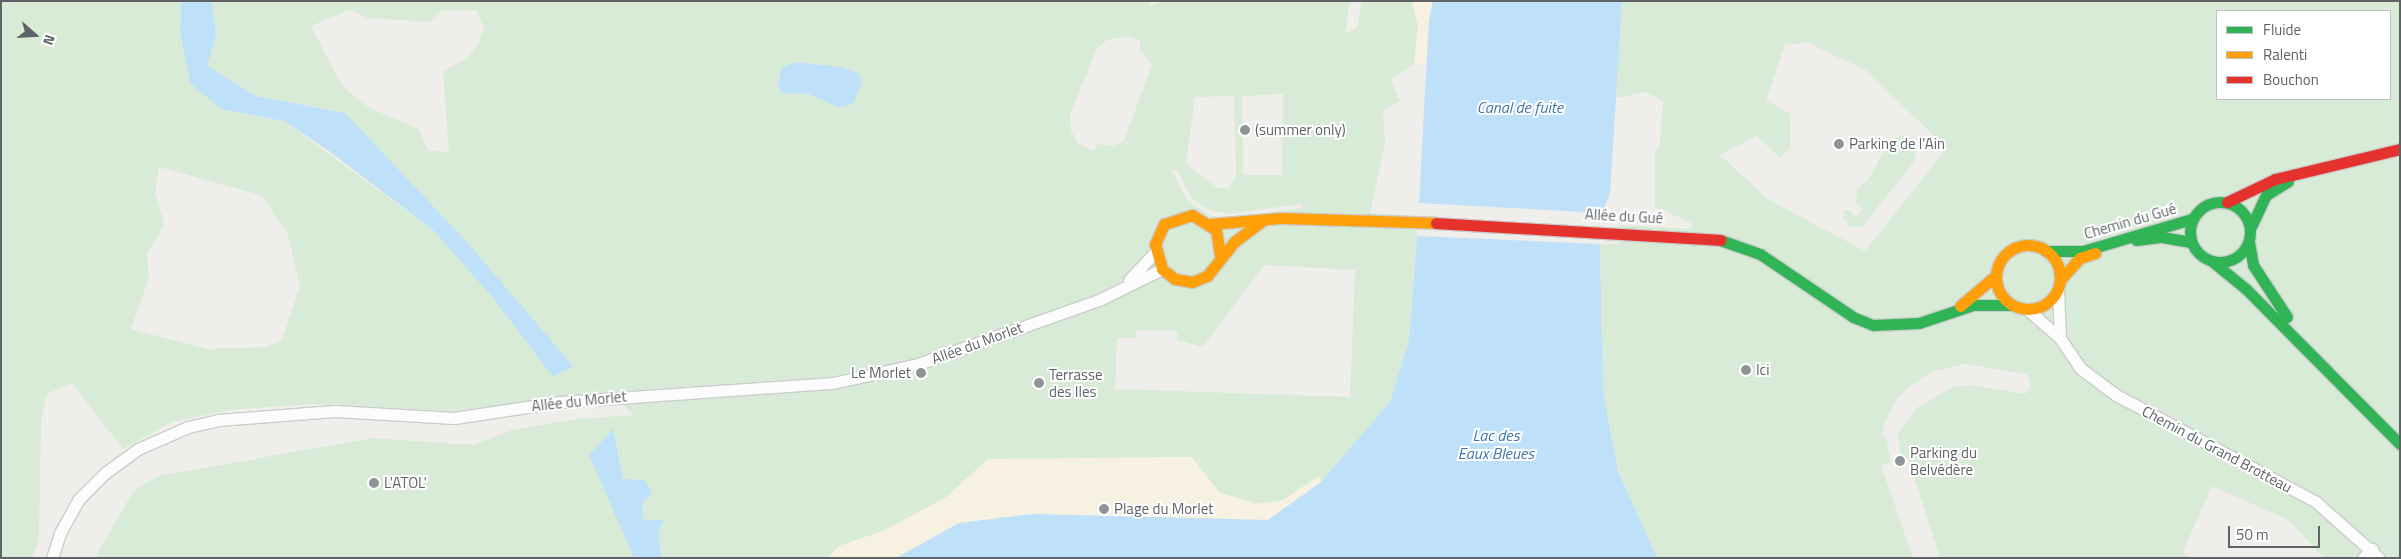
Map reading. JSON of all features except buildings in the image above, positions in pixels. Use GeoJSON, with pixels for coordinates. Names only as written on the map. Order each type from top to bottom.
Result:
{"type":"FeatureCollection","features":[{"type":"Feature","properties":{"kind":"main road"},"geometry":{"type":"LineString","coordinates":[[2400,149],[2275,179],[2227,202],[2204,205],[2192,219],[2191,242],[2197,252],[2213,262],[2246,289],[2400,444]]}},
{"type":"Feature","properties":{"kind":"main road"},"geometry":{"type":"LineString","coordinates":[[2302,172],[2266,195],[2250,229],[2249,242],[2254,265],[2285,315],[2400,430]]}},
{"type":"Feature","properties":{"kind":"main road"},"geometry":{"type":"LineString","coordinates":[[2227,202],[2243,212],[2250,229]]}},
{"type":"Feature","properties":{"kind":"main road"},"geometry":{"type":"LineString","coordinates":[[1192,215],[1210,224],[1220,238],[1220,255],[1213,270],[1192,282],[1175,279],[1162,269],[1154,252],[1160,230],[1171,220],[1192,215]]}},
{"type":"Feature","properties":{"kind":"main road","name":"Allée du Gué"},"geometry":{"type":"LineString","coordinates":[[1210,224],[1261,222],[1281,218],[1402,221],[1717,238],[1760,254],[1853,317],[1873,325],[1919,323],[1958,308],[2010,305]]}},
{"type":"Feature","properties":{"kind":"main road","name":"Chemin du Gué"},"geometry":{"type":"LineString","coordinates":[[2046,251],[2083,251],[2158,226],[2192,219]]}},
{"type":"Feature","properties":{"kind":"main road","name":"Allée du Gué"},"geometry":{"type":"LineString","coordinates":[[1220,255],[1261,222]]}},
{"type":"Feature","properties":{"kind":"main road","name":"Chemin du Gué"},"geometry":{"type":"LineString","coordinates":[[2059,285],[2080,258],[2143,238],[2162,237],[2191,242]]}},
{"type":"Feature","properties":{"kind":"main road"},"geometry":{"type":"LineString","coordinates":[[2213,262],[2234,258],[2249,242]]}},
{"type":"Feature","properties":{"kind":"main road"},"geometry":{"type":"LineString","coordinates":[[2031,245],[2046,251],[2057,264],[2059,285],[2046,304],[2028,310],[2010,305],[1999,292],[1995,276],[1998,263],[2010,250],[2031,245]]}},
{"type":"Feature","properties":{"kind":"main road","name":"Allée du Gué"},"geometry":{"type":"LineString","coordinates":[[1958,308],[1995,276]]}},
{"type":"Feature","properties":{"kind":"street","name":"Allée du Morlet"},"geometry":{"type":"LineString","coordinates":[[1126,284],[1154,252]]}},
{"type":"Feature","properties":{"kind":"street","name":"Allée du Morlet"},"geometry":{"type":"LineString","coordinates":[[52,558],[60,534],[78,500],[117,464],[138,448],[188,427],[218,420],[335,411],[454,418],[560,402],[833,383],[918,364],[1098,300],[1126,284],[1162,269]]}},
{"type":"Feature","properties":{"kind":"street"},"geometry":{"type":"LineString","coordinates":[[2059,285],[2060,338]]}},
{"type":"Feature","properties":{"kind":"street","name":"Chemin du Grand Brotteau"},"geometry":{"type":"LineString","coordinates":[[2028,310],[2060,338],[2080,368],[2116,395],[2316,502],[2376,553]]}},
{"type":"Feature","properties":{"kind":"street"},"geometry":{"type":"LineString","coordinates":[[2363,558],[2376,553]]}},
{"type":"Feature","properties":{"kind":"green space"},"geometry":{"type":"Polygon","coordinates":[[[1,1],[181,1],[180,31],[221,109],[284,121],[433,230],[493,298],[553,377],[573,366],[345,113],[256,96],[206,66],[216,36],[212,1],[1150,1],[1150,6],[1163,1],[1350,1],[1345,34],[1357,28],[1362,1],[1412,1],[1418,27],[1414,64],[1391,80],[1400,101],[1383,110],[1385,143],[1370,213],[1418,216],[1409,340],[1390,402],[1357,444],[1321,482],[1319,476],[1283,500],[1259,504],[1220,493],[1191,457],[988,459],[945,498],[883,531],[839,546],[827,558],[662,558],[658,533],[643,520],[642,503],[623,479],[613,430],[589,455],[634,558],[95,558],[134,490],[158,476],[373,438],[474,445],[515,429],[576,419],[634,415],[610,393],[454,411],[313,404],[230,410],[172,422],[123,449],[72,383],[47,394],[41,421],[39,538],[33,558],[1,558],[1,1]],[[349,10],[311,26],[342,86],[368,107],[418,129],[429,151],[449,152],[443,72],[467,58],[478,44],[484,29],[476,10],[442,11],[429,22],[368,18],[349,10]],[[1128,36],[1107,40],[1097,48],[1070,114],[1071,131],[1079,144],[1094,152],[1097,144],[1112,146],[1124,141],[1152,64],[1139,49],[1141,41],[1128,36]],[[801,63],[778,86],[782,93],[808,94],[823,101],[859,74],[841,67],[801,63]],[[1283,94],[1242,96],[1243,175],[1282,175],[1283,94]],[[1234,96],[1195,97],[1186,163],[1217,188],[1229,188],[1236,176],[1234,96]],[[159,167],[155,192],[164,225],[147,254],[149,278],[131,329],[207,349],[266,347],[282,340],[300,286],[287,232],[261,195],[159,167]],[[1171,170],[1188,201],[1209,215],[1227,218],[1303,208],[1300,204],[1229,214],[1209,210],[1192,198],[1177,170],[1171,170]],[[1264,265],[1203,347],[1177,340],[1178,331],[1136,330],[1136,338],[1117,338],[1115,389],[1350,397],[1355,270],[1264,265]]]}},
{"type":"Feature","properties":{"kind":"green space"},"geometry":{"type":"Polygon","coordinates":[[[1622,1],[2400,1],[2400,558],[2324,558],[2288,520],[2212,486],[2183,552],[2192,558],[1940,558],[1908,458],[1901,459],[1898,433],[1918,407],[1953,387],[1972,385],[2025,394],[2031,387],[2027,374],[1966,364],[1934,371],[1910,386],[1897,398],[1884,424],[1882,436],[1885,435],[1891,462],[1881,465],[1913,558],[1657,558],[1618,471],[1603,392],[1600,244],[1618,244],[1619,225],[1692,229],[1690,222],[1655,207],[1655,154],[1660,144],[1663,101],[1646,92],[1617,98],[1617,26],[1622,1]],[[1806,42],[1785,45],[1766,100],[1790,114],[1790,148],[1780,158],[1757,136],[1720,155],[1769,200],[1865,251],[1947,148],[1865,70],[1806,42]]]}},
{"type":"Feature","properties":{"kind":"green space"},"geometry":{"type":"Polygon","coordinates":[[[1903,135],[1914,138],[1917,147],[1914,162],[1862,227],[1850,227],[1843,218],[1844,210],[1851,211],[1854,216],[1859,214],[1862,208],[1856,203],[1857,189],[1868,180],[1890,140],[1903,135]]]}},
{"type":"Feature","properties":{"kind":"sand"},"geometry":{"type":"Polygon","coordinates":[[[1412,1],[1433,1],[1426,64],[1414,64],[1418,27],[1412,1]]]}},
{"type":"Feature","properties":{"kind":"sand","name":"Plage du Morlet"},"geometry":{"type":"Polygon","coordinates":[[[1192,457],[1220,493],[1259,504],[1283,500],[1319,476],[1321,482],[1268,520],[1033,514],[959,523],[896,558],[827,558],[839,546],[883,531],[945,498],[988,459],[1192,457]]]}},
{"type":"Feature","properties":{"kind":"water"},"geometry":{"type":"Polygon","coordinates":[[[181,1],[212,1],[216,36],[207,66],[256,96],[345,113],[465,240],[573,366],[553,377],[493,298],[433,230],[329,151],[284,121],[221,109],[190,83],[180,31],[181,1]]]}},
{"type":"Feature","properties":{"kind":"water","name":"Canal de fuite"},"geometry":{"type":"Polygon","coordinates":[[[1433,1],[1622,1],[1610,193],[1602,213],[1419,203],[1429,21],[1433,1]]]}},
{"type":"Feature","properties":{"kind":"water"},"geometry":{"type":"Polygon","coordinates":[[[795,62],[841,67],[860,74],[862,82],[853,104],[838,107],[808,94],[782,93],[778,86],[781,68],[795,62]]]}},
{"type":"Feature","properties":{"kind":"water","name":"Lac des Eaux Bleues"},"geometry":{"type":"Polygon","coordinates":[[[1417,236],[1600,244],[1603,392],[1618,471],[1657,558],[896,558],[959,523],[1033,514],[1268,520],[1321,482],[1390,402],[1409,340],[1417,236]]]}},
{"type":"Feature","properties":{"kind":"water"},"geometry":{"type":"Polygon","coordinates":[[[613,429],[623,479],[645,480],[652,494],[642,503],[643,520],[664,520],[658,533],[662,558],[634,558],[589,455],[613,429]]]}},
{"type":"Feature","properties":{"kind":"traffic: fast"},"geometry":{"type":"LineString","coordinates":[[2250,229],[2266,195],[2288,181]]}},
{"type":"Feature","properties":{"kind":"traffic: fast"},"geometry":{"type":"LineString","coordinates":[[2214,202],[2226,202],[2242,210],[2248,220],[2250,232],[2248,244],[2242,254],[2226,262],[2214,262],[2198,254],[2190,238],[2190,226],[2198,210],[2214,202]]}},
{"type":"Feature","properties":{"kind":"traffic: fast"},"geometry":{"type":"LineString","coordinates":[[2046,251],[2083,251],[2192,219]]}},
{"type":"Feature","properties":{"kind":"traffic: fast"},"geometry":{"type":"LineString","coordinates":[[2136,240],[2162,237],[2191,242]]}},
{"type":"Feature","properties":{"kind":"traffic: fast"},"geometry":{"type":"LineString","coordinates":[[1720,240],[1760,254],[1853,317],[1873,325],[1919,323],[1973,305],[2010,305]]}},
{"type":"Feature","properties":{"kind":"traffic: fast"},"geometry":{"type":"LineString","coordinates":[[2249,242],[2253,265],[2287,317]]}},
{"type":"Feature","properties":{"kind":"traffic: fast"},"geometry":{"type":"LineString","coordinates":[[2213,262],[2246,289],[2400,444]]}},
{"type":"Feature","properties":{"kind":"traffic: slow"},"geometry":{"type":"LineString","coordinates":[[1220,255],[1216,230],[1192,215],[1164,224],[1155,244],[1162,269],[1175,279],[1192,282],[1207,276],[1234,242],[1261,222]]}},
{"type":"Feature","properties":{"kind":"traffic: slow"},"geometry":{"type":"LineString","coordinates":[[1210,224],[1281,218],[1436,223]]}},
{"type":"Feature","properties":{"kind":"traffic: slow"},"geometry":{"type":"LineString","coordinates":[[2022,245],[2034,245],[2051,254],[2058,265],[2060,277],[2058,289],[2051,300],[2034,309],[2022,309],[2010,304],[2001,295],[1996,283],[1996,271],[2001,259],[2010,250],[2022,245]]}},
{"type":"Feature","properties":{"kind":"traffic: slow"},"geometry":{"type":"LineString","coordinates":[[2060,280],[2080,258],[2095,253]]}},
{"type":"Feature","properties":{"kind":"traffic: slow"},"geometry":{"type":"LineString","coordinates":[[1960,306],[1995,276]]}},
{"type":"Feature","properties":{"kind":"traffic: jam"},"geometry":{"type":"LineString","coordinates":[[2227,202],[2275,179],[2400,149]]}},
{"type":"Feature","properties":{"kind":"traffic: jam"},"geometry":{"type":"LineString","coordinates":[[1436,223],[1720,240]]}},
{"type":"Feature","properties":{"kind":"place","name":"(summer only)"},"geometry":{"type":"Point","coordinates":[1245,130]}},
{"type":"Feature","properties":{"kind":"place","name":"Parking de l'Ain"},"geometry":{"type":"Point","coordinates":[1839,144]}},
{"type":"Feature","properties":{"kind":"place","name":"Ici"},"geometry":{"type":"Point","coordinates":[1746,370]}},
{"type":"Feature","properties":{"kind":"place","name":"Le Morlet"},"geometry":{"type":"Point","coordinates":[921,373]}},
{"type":"Feature","properties":{"kind":"place","name":"Terrasse des Iles"},"geometry":{"type":"Point","coordinates":[1039,383]}},
{"type":"Feature","properties":{"kind":"place","name":"Parking du Belvédère"},"geometry":{"type":"Point","coordinates":[1900,461]}},
{"type":"Feature","properties":{"kind":"place","name":"L'ATOL'"},"geometry":{"type":"Point","coordinates":[374,483]}},
{"type":"Feature","properties":{"kind":"place","name":"Plage du Morlet"},"geometry":{"type":"Point","coordinates":[1104,509]}}]}
